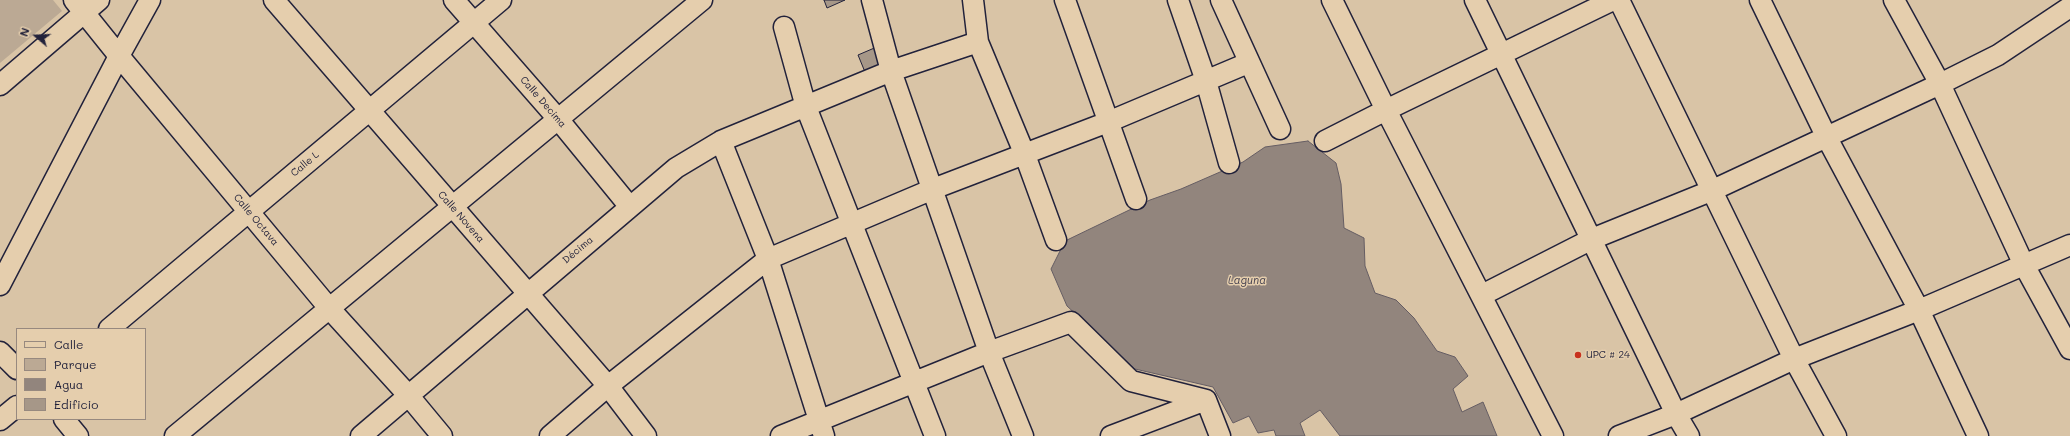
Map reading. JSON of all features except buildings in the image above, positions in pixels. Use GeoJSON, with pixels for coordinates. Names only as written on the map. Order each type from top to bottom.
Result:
{"type":"FeatureCollection","features":[{"type":"Feature","properties":{"kind":"street"},"geometry":{"type":"LineString","coordinates":[[0,285],[119,56],[150,0]]}},
{"type":"Feature","properties":{"kind":"street","name":"Calle Novena"},"geometry":{"type":"LineString","coordinates":[[274,0],[608,386],[646,436]]}},
{"type":"Feature","properties":{"kind":"street","name":"Calle Decima"},"geometry":{"type":"LineString","coordinates":[[454,0],[558,119],[630,207]]}},
{"type":"Feature","properties":{"kind":"street","name":"Calle L"},"geometry":{"type":"LineString","coordinates":[[110,328],[501,0]]}},
{"type":"Feature","properties":{"kind":"street"},"geometry":{"type":"LineString","coordinates":[[174,436],[702,0]]}},
{"type":"Feature","properties":{"kind":"street"},"geometry":{"type":"LineString","coordinates":[[872,0],[891,71],[990,352],[1023,436]]}},
{"type":"Feature","properties":{"kind":"street"},"geometry":{"type":"LineString","coordinates":[[973,0],[978,42],[1025,155],[1056,240]]}},
{"type":"Feature","properties":{"kind":"street"},"geometry":{"type":"LineString","coordinates":[[1065,0],[1136,199]]}},
{"type":"Feature","properties":{"kind":"street"},"geometry":{"type":"LineString","coordinates":[[1178,0],[1206,81],[1229,163]]}},
{"type":"Feature","properties":{"kind":"street"},"geometry":{"type":"LineString","coordinates":[[1221,0],[1248,63],[1280,129]]}},
{"type":"Feature","properties":{"kind":"street"},"geometry":{"type":"LineString","coordinates":[[1332,0],[1386,110],[1553,436]]}},
{"type":"Feature","properties":{"kind":"street"},"geometry":{"type":"LineString","coordinates":[[1475,0],[1676,414],[1689,436]]}},
{"type":"Feature","properties":{"kind":"street"},"geometry":{"type":"LineString","coordinates":[[1325,141],[1613,0]]}},
{"type":"Feature","properties":{"kind":"street"},"geometry":{"type":"LineString","coordinates":[[1619,0],[1713,190],[1794,359],[1836,436]]}},
{"type":"Feature","properties":{"kind":"street"},"geometry":{"type":"LineString","coordinates":[[1760,0],[1827,138],[1919,310],[1978,436]]}},
{"type":"Feature","properties":{"kind":"street"},"geometry":{"type":"LineString","coordinates":[[1894,0],[1940,84],[2024,265],[2070,349]]}},
{"type":"Feature","properties":{"kind":"street"},"geometry":{"type":"LineString","coordinates":[[0,85],[86,4]]}},
{"type":"Feature","properties":{"kind":"street","name":"Calle Octava"},"geometry":{"type":"LineString","coordinates":[[86,4],[119,56],[330,308],[408,395],[442,436]]}},
{"type":"Feature","properties":{"kind":"street"},"geometry":{"type":"LineString","coordinates":[[1482,295],[1592,239],[1713,190],[1940,84],[1998,55],[2070,7]]}},
{"type":"Feature","properties":{"kind":"street"},"geometry":{"type":"LineString","coordinates":[[784,27],[806,107],[935,436]]}},
{"type":"Feature","properties":{"kind":"street","name":"Décima"},"geometry":{"type":"LineString","coordinates":[[361,436],[676,168],[720,141],[891,71],[978,42]]}},
{"type":"Feature","properties":{"kind":"street"},"geometry":{"type":"LineString","coordinates":[[550,436],[608,386],[768,259],[933,189],[1108,122],[1248,63]]}},
{"type":"Feature","properties":{"kind":"street"},"geometry":{"type":"LineString","coordinates":[[720,141],[768,259],[821,428]]}},
{"type":"Feature","properties":{"kind":"street"},"geometry":{"type":"LineString","coordinates":[[1618,436],[1676,414],[1794,359],[1919,310],[2070,245]]}},
{"type":"Feature","properties":{"kind":"street"},"geometry":{"type":"LineString","coordinates":[[781,436],[821,428],[914,382],[1071,322],[1131,381],[1206,400]]}},
{"type":"Feature","properties":{"kind":"street"},"geometry":{"type":"LineString","coordinates":[[0,352],[16,368]]}},
{"type":"Feature","properties":{"kind":"street"},"geometry":{"type":"LineString","coordinates":[[1118,435],[1206,400]]}},
{"type":"Feature","properties":{"kind":"street"},"geometry":{"type":"LineString","coordinates":[[1206,400],[1220,436]]}},
{"type":"Feature","properties":{"kind":"street"},"geometry":{"type":"LineString","coordinates":[[0,420],[16,407]]}},
{"type":"Feature","properties":{"kind":"street"},"geometry":{"type":"LineString","coordinates":[[65,420],[78,436]]}},
{"type":"Feature","properties":{"kind":"green space"},"geometry":{"type":"Polygon","coordinates":[[[0,0],[53,0],[62,11],[0,63],[0,0]]]}},
{"type":"Feature","properties":{"kind":"water","name":"Laguna"},"geometry":{"type":"Polygon","coordinates":[[[1308,141],[1336,163],[1341,184],[1344,228],[1364,238],[1365,266],[1375,293],[1396,300],[1414,318],[1437,351],[1455,357],[1468,376],[1453,389],[1462,412],[1483,402],[1497,436],[1340,436],[1320,410],[1300,423],[1305,436],[1276,436],[1274,430],[1258,433],[1249,416],[1233,423],[1213,387],[1135,369],[1067,306],[1051,269],[1065,241],[1150,200],[1181,189],[1243,162],[1265,147],[1308,141]]]}},
{"type":"Feature","properties":{"kind":"place","name":"UPC # 24"},"geometry":{"type":"Point","coordinates":[1578,355]}}]}
